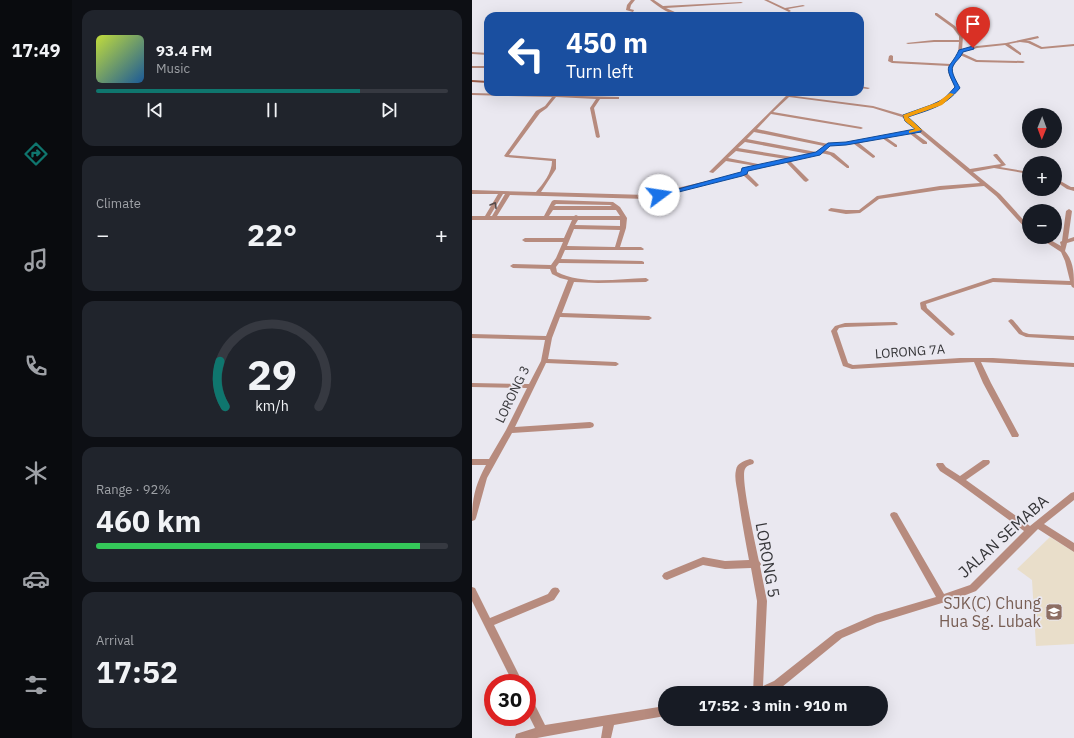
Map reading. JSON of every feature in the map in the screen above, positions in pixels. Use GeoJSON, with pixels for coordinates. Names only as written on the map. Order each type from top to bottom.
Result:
{"type":"FeatureCollection","features":[{"type":"Feature","properties":{"kind":"street"},"geometry":{"type":"LineString","coordinates":[[633,0],[628,5],[628,10],[633,11]]}},
{"type":"Feature","properties":{"kind":"street"},"geometry":{"type":"LineString","coordinates":[[652,0],[672,12]]}},
{"type":"Feature","properties":{"kind":"street"},"geometry":{"type":"LineString","coordinates":[[766,0],[789,11]]}},
{"type":"Feature","properties":{"kind":"street"},"geometry":{"type":"LineString","coordinates":[[663,7],[741,3]]}},
{"type":"Feature","properties":{"kind":"street"},"geometry":{"type":"LineString","coordinates":[[774,6],[779,6]]}},
{"type":"Feature","properties":{"kind":"street"},"geometry":{"type":"LineString","coordinates":[[785,9],[803,6]]}},
{"type":"Feature","properties":{"kind":"street"},"geometry":{"type":"LineString","coordinates":[[936,14],[960,32],[960,53]]}},
{"type":"Feature","properties":{"kind":"street"},"geometry":{"type":"LineString","coordinates":[[904,116],[940,104],[952,94],[957,88],[950,73],[951,65],[960,53],[977,47],[1006,44],[1038,37]]}},
{"type":"Feature","properties":{"kind":"street"},"geometry":{"type":"LineString","coordinates":[[908,43],[960,41]]}},
{"type":"Feature","properties":{"kind":"street"},"geometry":{"type":"LineString","coordinates":[[1019,41],[1029,42],[1041,48],[1074,45]]}},
{"type":"Feature","properties":{"kind":"street"},"geometry":{"type":"LineString","coordinates":[[1006,44],[1020,54]]}},
{"type":"Feature","properties":{"kind":"street"},"geometry":{"type":"LineString","coordinates":[[1064,47],[1074,50]]}},
{"type":"Feature","properties":{"kind":"street"},"geometry":{"type":"LineString","coordinates":[[472,53],[484,54]]}},
{"type":"Feature","properties":{"kind":"street"},"geometry":{"type":"LineString","coordinates":[[960,53],[976,61],[1023,62]]}},
{"type":"Feature","properties":{"kind":"street"},"geometry":{"type":"LineString","coordinates":[[891,56],[890,61],[892,62],[951,65]]}},
{"type":"Feature","properties":{"kind":"street"},"geometry":{"type":"LineString","coordinates":[[472,67],[484,67]]}},
{"type":"Feature","properties":{"kind":"street"},"geometry":{"type":"LineString","coordinates":[[472,81],[484,82]]}},
{"type":"Feature","properties":{"kind":"street"},"geometry":{"type":"LineString","coordinates":[[864,88],[868,88]]}},
{"type":"Feature","properties":{"kind":"street"},"geometry":{"type":"LineString","coordinates":[[472,94],[484,94]]}},
{"type":"Feature","properties":{"kind":"street"},"geometry":{"type":"LineString","coordinates":[[537,194],[541,190],[554,167],[554,160],[506,156],[538,112],[546,107],[555,96],[618,98]]}},
{"type":"Feature","properties":{"kind":"street"},"geometry":{"type":"LineString","coordinates":[[711,172],[788,96],[814,98],[880,108],[904,116],[999,196],[1022,221]]}},
{"type":"Feature","properties":{"kind":"street"},"geometry":{"type":"LineString","coordinates":[[598,137],[592,108],[599,97]]}},
{"type":"Feature","properties":{"kind":"street"},"geometry":{"type":"LineString","coordinates":[[786,98],[870,111],[880,108]]}},
{"type":"Feature","properties":{"kind":"street"},"geometry":{"type":"LineString","coordinates":[[770,113],[861,128]]}},
{"type":"Feature","properties":{"kind":"street"},"geometry":{"type":"LineString","coordinates":[[753,130],[828,145],[855,142],[919,130]]}},
{"type":"Feature","properties":{"kind":"street"},"geometry":{"type":"LineString","coordinates":[[910,132],[925,143]]}},
{"type":"Feature","properties":{"kind":"street"},"geometry":{"type":"LineString","coordinates":[[883,137],[895,146]]}},
{"type":"Feature","properties":{"kind":"street"},"geometry":{"type":"LineString","coordinates":[[744,140],[832,154],[847,166]]}},
{"type":"Feature","properties":{"kind":"street"},"geometry":{"type":"LineString","coordinates":[[855,142],[873,158]]}},
{"type":"Feature","properties":{"kind":"street"},"geometry":{"type":"LineString","coordinates":[[472,192],[653,197],[744,173],[745,170],[819,152],[828,145]]}},
{"type":"Feature","properties":{"kind":"street"},"geometry":{"type":"LineString","coordinates":[[735,149],[795,159]]}},
{"type":"Feature","properties":{"kind":"street"},"geometry":{"type":"LineString","coordinates":[[993,168],[1005,164],[995,155]]}},
{"type":"Feature","properties":{"kind":"street"},"geometry":{"type":"LineString","coordinates":[[724,159],[762,166]]}},
{"type":"Feature","properties":{"kind":"street"},"geometry":{"type":"LineString","coordinates":[[787,160],[806,180]]}},
{"type":"Feature","properties":{"kind":"street"},"geometry":{"type":"LineString","coordinates":[[969,171],[978,168],[993,168],[1022,173]]}},
{"type":"Feature","properties":{"kind":"street"},"geometry":{"type":"LineString","coordinates":[[744,173],[756,185]]}},
{"type":"Feature","properties":{"kind":"street"},"geometry":{"type":"LineString","coordinates":[[832,210],[846,212],[860,211],[877,198],[940,188],[985,184]]}},
{"type":"Feature","properties":{"kind":"street"},"geometry":{"type":"LineString","coordinates":[[1062,184],[1074,189]]}},
{"type":"Feature","properties":{"kind":"street"},"geometry":{"type":"LineString","coordinates":[[487,217],[501,193]]}},
{"type":"Feature","properties":{"kind":"street"},"geometry":{"type":"LineString","coordinates":[[494,217],[508,193]]}},
{"type":"Feature","properties":{"kind":"street"},"geometry":{"type":"LineString","coordinates":[[546,217],[554,202],[611,203],[618,208],[624,218],[617,249]]}},
{"type":"Feature","properties":{"kind":"street"},"geometry":{"type":"LineString","coordinates":[[952,334],[924,309],[923,303],[993,280],[1073,285],[1068,259],[1063,250],[1063,242],[1069,211]]}},
{"type":"Feature","properties":{"kind":"street"},"geometry":{"type":"LineString","coordinates":[[576,217],[553,267],[554,273],[559,277],[571,281],[646,280]]}},
{"type":"Feature","properties":{"kind":"street"},"geometry":{"type":"LineString","coordinates":[[472,218],[624,218]]}},
{"type":"Feature","properties":{"kind":"street"},"geometry":{"type":"LineString","coordinates":[[572,227],[622,228]]}},
{"type":"Feature","properties":{"kind":"street"},"geometry":{"type":"LineString","coordinates":[[1063,242],[1074,239]]}},
{"type":"Feature","properties":{"kind":"street"},"geometry":{"type":"LineString","coordinates":[[525,240],[566,240]]}},
{"type":"Feature","properties":{"kind":"street"},"geometry":{"type":"LineString","coordinates":[[1053,244],[1063,250]]}},
{"type":"Feature","properties":{"kind":"street"},"geometry":{"type":"LineString","coordinates":[[563,248],[641,249]]}},
{"type":"Feature","properties":{"kind":"street"},"geometry":{"type":"LineString","coordinates":[[557,261],[642,263]]}},
{"type":"Feature","properties":{"kind":"street"},"geometry":{"type":"LineString","coordinates":[[513,266],[553,267]]}},
{"type":"Feature","properties":{"kind":"street","name":"LORONG 3"},"geometry":{"type":"LineString","coordinates":[[472,518],[474,500],[483,478],[510,430],[544,361],[549,338],[571,281]]}},
{"type":"Feature","properties":{"kind":"street"},"geometry":{"type":"LineString","coordinates":[[558,315],[649,318]]}},
{"type":"Feature","properties":{"kind":"street"},"geometry":{"type":"LineString","coordinates":[[1011,321],[1022,333],[1028,336],[1074,338]]}},
{"type":"Feature","properties":{"kind":"street","name":"LORONG 7A"},"geometry":{"type":"LineString","coordinates":[[895,324],[845,325],[837,327],[834,331],[845,364],[852,367],[977,360],[1074,364]]}},
{"type":"Feature","properties":{"kind":"street"},"geometry":{"type":"LineString","coordinates":[[472,336],[549,338]]}},
{"type":"Feature","properties":{"kind":"street"},"geometry":{"type":"LineString","coordinates":[[977,360],[987,384],[1015,435]]}},
{"type":"Feature","properties":{"kind":"street"},"geometry":{"type":"LineString","coordinates":[[544,361],[616,364]]}},
{"type":"Feature","properties":{"kind":"street"},"geometry":{"type":"LineString","coordinates":[[472,385],[531,386]]}},
{"type":"Feature","properties":{"kind":"street"},"geometry":{"type":"LineString","coordinates":[[510,430],[590,425]]}},
{"type":"Feature","properties":{"kind":"street"},"geometry":{"type":"LineString","coordinates":[[472,462],[491,462]]}},
{"type":"Feature","properties":{"kind":"street","name":"LORONG 5"},"geometry":{"type":"LineString","coordinates":[[750,462],[744,464],[740,469],[740,479],[746,520],[756,564],[762,601],[759,686]]}},
{"type":"Feature","properties":{"kind":"street"},"geometry":{"type":"LineString","coordinates":[[960,480],[986,462]]}},
{"type":"Feature","properties":{"kind":"street"},"geometry":{"type":"LineString","coordinates":[[940,465],[960,480],[1034,528],[1074,548]]}},
{"type":"Feature","properties":{"kind":"street","name":"JALAN SEMABA"},"geometry":{"type":"LineString","coordinates":[[774,686],[839,635],[850,629],[875,619],[942,599],[972,588],[1034,528],[1074,495]]}},
{"type":"Feature","properties":{"kind":"street"},"geometry":{"type":"LineString","coordinates":[[894,515],[942,599]]}},
{"type":"Feature","properties":{"kind":"street"},"geometry":{"type":"LineString","coordinates":[[667,576],[702,561],[725,565],[756,564]]}},
{"type":"Feature","properties":{"kind":"street"},"geometry":{"type":"LineString","coordinates":[[472,591],[514,674]]}},
{"type":"Feature","properties":{"kind":"street"},"geometry":{"type":"LineString","coordinates":[[488,623],[551,597],[555,591]]}},
{"type":"Feature","properties":{"kind":"street"},"geometry":{"type":"LineString","coordinates":[[520,738],[542,731],[658,712]]}},
{"type":"Feature","properties":{"kind":"street"},"geometry":{"type":"LineString","coordinates":[[536,719],[542,731]]}},
{"type":"Feature","properties":{"kind":"street"},"geometry":{"type":"LineString","coordinates":[[606,738],[609,720]]}},
{"type":"Feature","properties":{"kind":"shaded area","name":"SJK(C) Chung Hua Sg. Lubak"},"geometry":{"type":"Polygon","coordinates":[[[1050,537],[1074,552],[1074,644],[1036,646],[1032,580],[1017,569],[1050,537]]]}},
{"type":"Feature","properties":{"kind":"slow traffic"},"geometry":{"type":"LineString","coordinates":[[911,132],[919,130],[904,116],[940,104],[952,94]]}},
{"type":"Feature","properties":{"kind":"place","name":"SJK(C) Chung Hua Sg. Lubak"},"geometry":{"type":"Point","coordinates":[1054,612]}},
{"type":"Feature","properties":{"kind":"route"},"geometry":{"type":"LineString","coordinates":[[659,195],[739,175],[744,173],[745,170],[818,153],[828,145],[846,144],[919,130],[904,116],[940,104],[946,100],[957,88],[956,82],[950,73],[951,65],[958,58],[961,51],[973,48]]}}]}
